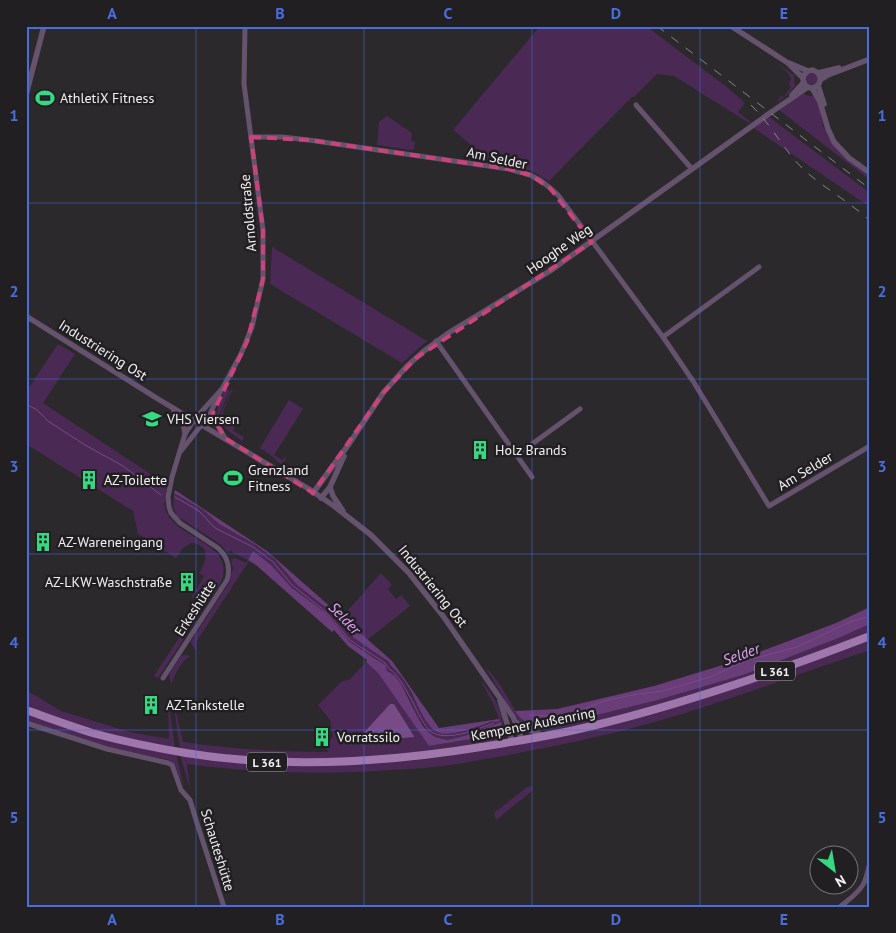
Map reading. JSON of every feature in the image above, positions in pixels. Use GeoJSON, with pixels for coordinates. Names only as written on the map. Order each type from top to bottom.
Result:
{"type":"FeatureCollection","features":[{"type":"Feature","properties":{"kind":"main road","name":"Kempener Außenring"},"geometry":{"type":"LineString","coordinates":[[26,710],[95,734],[188,754],[269,762],[346,762],[430,756],[544,736],[650,711],[709,693],[870,636]]}},
{"type":"Feature","properties":{"kind":"street"},"geometry":{"type":"LineString","coordinates":[[26,95],[44,26]]}},
{"type":"Feature","properties":{"kind":"street","name":"Arnoldstraße"},"geometry":{"type":"LineString","coordinates":[[202,425],[212,411],[247,342],[263,279],[263,230],[244,84],[245,26]]}},
{"type":"Feature","properties":{"kind":"street"},"geometry":{"type":"LineString","coordinates":[[731,26],[788,63],[811,83],[823,101],[829,133],[837,146],[870,173]]}},
{"type":"Feature","properties":{"kind":"street"},"geometry":{"type":"LineString","coordinates":[[811,83],[870,59]]}},
{"type":"Feature","properties":{"kind":"street"},"geometry":{"type":"LineString","coordinates":[[788,63],[818,73],[854,65]]}},
{"type":"Feature","properties":{"kind":"street"},"geometry":{"type":"LineString","coordinates":[[808,71],[811,83]]}},
{"type":"Feature","properties":{"kind":"street"},"geometry":{"type":"LineString","coordinates":[[811,83],[818,73]]}},
{"type":"Feature","properties":{"kind":"street","name":"Hooghe Weg"},"geometry":{"type":"LineString","coordinates":[[313,492],[349,444],[383,393],[397,376],[436,341],[538,279],[592,242],[811,83]]}},
{"type":"Feature","properties":{"kind":"street"},"geometry":{"type":"LineString","coordinates":[[636,104],[692,169]]}},
{"type":"Feature","properties":{"kind":"street","name":"Am Selder"},"geometry":{"type":"LineString","coordinates":[[250,137],[309,140],[519,171],[535,178],[550,188],[558,195],[663,337],[707,402],[768,506],[870,446]]}},
{"type":"Feature","properties":{"kind":"street"},"geometry":{"type":"LineString","coordinates":[[663,337],[759,267]]}},
{"type":"Feature","properties":{"kind":"street","name":"Industriering Ost"},"geometry":{"type":"LineString","coordinates":[[26,316],[173,408],[313,492],[371,535],[409,573],[443,616],[516,723],[521,740]]}},
{"type":"Feature","properties":{"kind":"street"},"geometry":{"type":"LineString","coordinates":[[436,341],[532,477]]}},
{"type":"Feature","properties":{"kind":"street","name":"Arnoldstraße"},"geometry":{"type":"LineString","coordinates":[[194,420],[222,389]]}},
{"type":"Feature","properties":{"kind":"street"},"geometry":{"type":"LineString","coordinates":[[173,408],[184,425],[185,434]]}},
{"type":"Feature","properties":{"kind":"street"},"geometry":{"type":"LineString","coordinates":[[517,455],[580,410]]}},
{"type":"Feature","properties":{"kind":"street"},"geometry":{"type":"LineString","coordinates":[[212,411],[215,421],[225,438]]}},
{"type":"Feature","properties":{"kind":"street","name":"Erkeshütte"},"geometry":{"type":"LineString","coordinates":[[163,678],[227,580],[229,570],[229,564],[224,553],[180,522],[171,513],[169,507],[168,497],[172,477],[185,434],[194,420]]}},
{"type":"Feature","properties":{"kind":"street","name":"Erkeshütte"},"geometry":{"type":"LineString","coordinates":[[180,454],[202,425]]}},
{"type":"Feature","properties":{"kind":"street","name":"Hooghe Weg"},"geometry":{"type":"LineString","coordinates":[[321,498],[330,486],[349,444]]}},
{"type":"Feature","properties":{"kind":"street"},"geometry":{"type":"LineString","coordinates":[[330,486],[333,496],[345,515]]}},
{"type":"Feature","properties":{"kind":"street","name":"Industriering Ost"},"geometry":{"type":"LineString","coordinates":[[498,697],[510,730],[512,742]]}},
{"type":"Feature","properties":{"kind":"street","name":"Schauteshütte"},"geometry":{"type":"LineString","coordinates":[[26,723],[107,749],[168,763],[173,768],[181,790],[190,800],[224,907]]}},
{"type":"Feature","properties":{"kind":"street"},"geometry":{"type":"LineString","coordinates":[[516,723],[544,736]]}},
{"type":"Feature","properties":{"kind":"street"},"geometry":{"type":"LineString","coordinates":[[840,907],[862,888],[870,863]]}},
{"type":"Feature","properties":{"kind":"highlighted area"},"geometry":{"type":"Polygon","coordinates":[[[251,137],[309,140],[509,169],[530,175],[550,188],[592,242],[416,358],[383,393],[313,493],[225,438],[212,415],[247,342],[263,279],[263,230],[251,137]]]}},
{"type":"Feature","properties":{"kind":"shaded area"},"geometry":{"type":"Polygon","coordinates":[[[540,26],[646,26],[745,103],[738,112],[751,122],[749,123],[674,76],[657,74],[549,181],[532,171],[509,164],[483,161],[486,157],[453,130],[540,26]]]}},
{"type":"Feature","properties":{"kind":"shaded area"},"geometry":{"type":"Polygon","coordinates":[[[776,63],[794,75],[795,86],[787,95],[778,102],[781,96],[784,97],[791,87],[789,84],[791,79],[788,73],[776,63]]]}},
{"type":"Feature","properties":{"kind":"shaded area"},"geometry":{"type":"Polygon","coordinates":[[[812,73],[818,79],[812,85],[806,79],[812,73]]]}},
{"type":"Feature","properties":{"kind":"shaded area"},"geometry":{"type":"Polygon","coordinates":[[[802,93],[808,96],[815,96],[823,126],[829,139],[847,159],[870,177],[870,180],[779,110],[802,93]]]}},
{"type":"Feature","properties":{"kind":"shaded area"},"geometry":{"type":"Polygon","coordinates":[[[387,116],[412,133],[411,141],[415,142],[414,149],[377,145],[379,122],[387,116]]]}},
{"type":"Feature","properties":{"kind":"shaded area"},"geometry":{"type":"Polygon","coordinates":[[[769,117],[870,193],[870,207],[755,129],[754,127],[769,117]]]}},
{"type":"Feature","properties":{"kind":"shaded area"},"geometry":{"type":"Polygon","coordinates":[[[272,247],[427,341],[402,363],[270,284],[272,247]]]}},
{"type":"Feature","properties":{"kind":"shaded area"},"geometry":{"type":"Polygon","coordinates":[[[58,344],[75,354],[43,403],[167,485],[164,502],[168,515],[177,525],[212,549],[220,558],[224,569],[220,584],[158,678],[154,676],[202,603],[192,597],[204,576],[199,573],[206,554],[202,547],[191,543],[183,548],[176,558],[138,534],[133,511],[26,444],[26,392],[58,344]]]}},
{"type":"Feature","properties":{"kind":"shaded area"},"geometry":{"type":"Polygon","coordinates":[[[230,389],[219,416],[216,416],[224,391],[230,389]]]}},
{"type":"Feature","properties":{"kind":"shaded area"},"geometry":{"type":"Polygon","coordinates":[[[231,390],[236,392],[232,391],[226,404],[223,418],[226,427],[230,424],[235,427],[233,431],[244,437],[242,441],[226,429],[219,418],[231,390]]]}},
{"type":"Feature","properties":{"kind":"shaded area"},"geometry":{"type":"Polygon","coordinates":[[[289,400],[303,409],[274,455],[282,460],[286,458],[282,465],[260,448],[289,400]]]}},
{"type":"Feature","properties":{"kind":"shaded area"},"geometry":{"type":"Polygon","coordinates":[[[175,490],[267,551],[392,661],[439,728],[499,719],[500,721],[493,721],[457,733],[442,734],[437,732],[428,724],[410,690],[389,662],[354,638],[329,610],[296,584],[275,559],[256,545],[219,524],[202,509],[174,493],[175,490]]]}},
{"type":"Feature","properties":{"kind":"shaded area"},"geometry":{"type":"Polygon","coordinates":[[[174,493],[202,509],[219,524],[256,545],[275,559],[296,584],[329,610],[346,630],[389,663],[391,668],[404,681],[427,722],[446,734],[463,731],[493,721],[500,721],[493,703],[480,680],[498,706],[503,722],[502,737],[495,741],[427,751],[330,760],[257,758],[180,749],[173,700],[183,742],[255,750],[328,752],[326,746],[333,736],[330,720],[318,705],[341,682],[350,679],[366,662],[378,673],[429,746],[496,735],[496,723],[464,736],[447,740],[435,737],[417,716],[407,694],[394,675],[387,671],[376,658],[350,642],[326,613],[292,588],[271,565],[248,559],[249,561],[196,642],[196,651],[191,641],[229,583],[233,568],[231,559],[235,558],[246,563],[248,560],[233,553],[231,550],[228,553],[220,544],[177,516],[173,507],[174,493]],[[390,704],[357,740],[358,743],[414,737],[394,704],[390,704]]]}},
{"type":"Feature","properties":{"kind":"shaded area"},"geometry":{"type":"Polygon","coordinates":[[[253,551],[271,565],[292,588],[326,613],[350,642],[385,665],[387,671],[394,675],[401,684],[423,726],[435,737],[447,740],[464,736],[501,722],[499,732],[496,735],[429,746],[378,673],[366,662],[367,660],[348,646],[334,630],[332,632],[248,560],[253,551]]]}},
{"type":"Feature","properties":{"kind":"shaded area"},"geometry":{"type":"Polygon","coordinates":[[[381,573],[392,585],[388,589],[396,599],[401,595],[410,606],[367,640],[342,617],[381,573]]]}},
{"type":"Feature","properties":{"kind":"shaded area"},"geometry":{"type":"Polygon","coordinates":[[[870,607],[870,624],[841,637],[743,675],[658,700],[559,724],[533,726],[520,718],[515,711],[557,709],[654,686],[736,661],[836,623],[870,607]]]}},
{"type":"Feature","properties":{"kind":"shaded area"},"geometry":{"type":"Polygon","coordinates":[[[870,624],[870,633],[808,656],[668,703],[570,729],[524,727],[512,712],[485,667],[500,685],[520,718],[658,700],[743,675],[870,624]]]}},
{"type":"Feature","properties":{"kind":"shaded area"},"geometry":{"type":"Polygon","coordinates":[[[870,640],[870,650],[688,712],[583,740],[468,762],[417,769],[314,773],[264,771],[187,764],[190,790],[180,755],[338,765],[429,759],[502,748],[571,734],[870,640]]]}},
{"type":"Feature","properties":{"kind":"shaded area"},"geometry":{"type":"Polygon","coordinates":[[[181,656],[190,656],[176,672],[171,684],[169,674],[181,656]]]}},
{"type":"Feature","properties":{"kind":"shaded area"},"geometry":{"type":"Polygon","coordinates":[[[26,690],[61,711],[130,732],[169,739],[168,697],[175,748],[112,735],[70,723],[26,707],[26,690]]]}},
{"type":"Feature","properties":{"kind":"shaded area"},"geometry":{"type":"Polygon","coordinates":[[[390,704],[394,704],[414,737],[358,743],[357,740],[390,704]]]}},
{"type":"Feature","properties":{"kind":"shaded area"},"geometry":{"type":"Polygon","coordinates":[[[26,713],[176,754],[184,787],[173,763],[169,760],[107,747],[26,721],[26,713]]]}},
{"type":"Feature","properties":{"kind":"shaded area"},"geometry":{"type":"Polygon","coordinates":[[[530,786],[533,788],[532,791],[496,820],[494,813],[530,786]]]}},
{"type":"Feature","properties":{"kind":"waterway","name":"Selder"},"geometry":{"type":"LineString","coordinates":[[26,404],[85,445],[123,466],[161,495]]}},
{"type":"Feature","properties":{"kind":"waterway","name":"Selder"},"geometry":{"type":"LineString","coordinates":[[175,497],[199,511],[215,528],[253,547],[273,562],[292,585],[325,611],[350,640],[385,663],[402,684],[430,731],[444,736],[462,734],[494,723]]}},
{"type":"Feature","properties":{"kind":"waterway","name":"Selder"},"geometry":{"type":"LineString","coordinates":[[529,715],[559,717],[604,701],[663,691],[710,677],[748,660],[797,647],[850,622],[870,616]]}},
{"type":"Feature","properties":{"kind":"railway"},"geometry":{"type":"LineString","coordinates":[[657,26],[870,189]]}},
{"type":"Feature","properties":{"kind":"railway"},"geometry":{"type":"LineString","coordinates":[[751,105],[802,168],[870,221]]}},
{"type":"Feature","properties":{"kind":"place","name":"AthletiX Fitness"},"geometry":{"type":"Point","coordinates":[45,98]}},
{"type":"Feature","properties":{"kind":"place","name":"VHS Viersen"},"geometry":{"type":"Point","coordinates":[152,419]}},
{"type":"Feature","properties":{"kind":"place","name":"Holz Brands"},"geometry":{"type":"Point","coordinates":[480,450]}},
{"type":"Feature","properties":{"kind":"place","name":"Grenzland Fitness"},"geometry":{"type":"Point","coordinates":[233,478]}},
{"type":"Feature","properties":{"kind":"place","name":"AZ-Toilette"},"geometry":{"type":"Point","coordinates":[89,480]}},
{"type":"Feature","properties":{"kind":"place","name":"AZ-Wareneingang"},"geometry":{"type":"Point","coordinates":[43,542]}},
{"type":"Feature","properties":{"kind":"place","name":"AZ-LKW-Waschstraße"},"geometry":{"type":"Point","coordinates":[187,582]}},
{"type":"Feature","properties":{"kind":"place","name":"AZ-Tankstelle"},"geometry":{"type":"Point","coordinates":[151,705]}},
{"type":"Feature","properties":{"kind":"place","name":"Vorratssilo"},"geometry":{"type":"Point","coordinates":[322,737]}}]}
